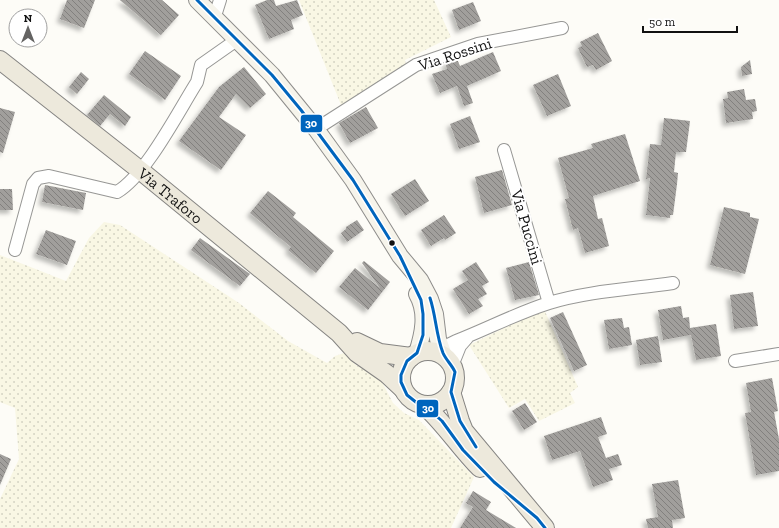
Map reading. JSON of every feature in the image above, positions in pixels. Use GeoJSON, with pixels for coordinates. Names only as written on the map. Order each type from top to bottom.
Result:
{"type":"FeatureCollection","features":[{"type":"Feature","properties":{"kind":"main road"},"geometry":{"type":"LineString","coordinates":[[197,0],[215,16],[272,75],[316,129],[353,180],[400,256],[423,306],[423,334],[414,355],[402,370],[401,382],[404,389],[411,399],[424,405],[442,422],[458,445],[488,477],[541,523]]}},
{"type":"Feature","properties":{"kind":"main road","name":"Via Traforo"},"geometry":{"type":"LineString","coordinates":[[0,60],[141,171],[339,333],[358,353],[387,374],[404,389]]}},
{"type":"Feature","properties":{"kind":"main road"},"geometry":{"type":"LineString","coordinates":[[400,256],[420,280],[430,299],[435,314],[438,339],[455,378],[451,392],[464,431],[541,523]]}},
{"type":"Feature","properties":{"kind":"main road","name":"Via Traforo"},"geometry":{"type":"LineString","coordinates":[[339,333],[380,353],[414,355]]}},
{"type":"Feature","properties":{"kind":"main road"},"geometry":{"type":"LineString","coordinates":[[414,355],[428,351],[448,361]]}},
{"type":"Feature","properties":{"kind":"main road"},"geometry":{"type":"LineString","coordinates":[[424,405],[438,403],[451,392]]}},
{"type":"Feature","properties":{"kind":"street"},"geometry":{"type":"LineString","coordinates":[[215,16],[220,0]]}},
{"type":"Feature","properties":{"kind":"street","name":"Via Rossini"},"geometry":{"type":"LineString","coordinates":[[316,129],[416,65],[478,44],[562,28]]}},
{"type":"Feature","properties":{"kind":"street"},"geometry":{"type":"LineString","coordinates":[[15,250],[33,184],[38,178],[49,176],[118,192],[126,187],[141,171],[197,82],[201,65],[238,39]]}},
{"type":"Feature","properties":{"kind":"street","name":"Via Puccini"},"geometry":{"type":"LineString","coordinates":[[504,150],[549,303]]}},
{"type":"Feature","properties":{"kind":"street"},"geometry":{"type":"LineString","coordinates":[[448,361],[448,346],[504,319],[549,303],[578,296],[673,283]]}},
{"type":"Feature","properties":{"kind":"street"},"geometry":{"type":"LineString","coordinates":[[735,361],[779,354]]}},
{"type":"Feature","properties":{"kind":"shaded area"},"geometry":{"type":"Polygon","coordinates":[[[299,0],[434,0],[451,37],[405,60],[406,65],[341,105],[299,0]]]}},
{"type":"Feature","properties":{"kind":"shaded area"},"geometry":{"type":"Polygon","coordinates":[[[104,222],[120,225],[239,303],[288,341],[327,363],[335,356],[344,353],[356,365],[380,378],[393,403],[404,413],[419,420],[474,477],[451,528],[0,528],[0,499],[19,459],[15,408],[0,402],[0,255],[66,281],[89,238],[104,222]]]}},
{"type":"Feature","properties":{"kind":"shaded area"},"geometry":{"type":"Polygon","coordinates":[[[544,309],[578,387],[570,393],[575,403],[539,421],[525,399],[509,408],[469,345],[544,309]]]}},
{"type":"Feature","properties":{"kind":"building"},"geometry":{"type":"Polygon","coordinates":[[[67,0],[95,0],[84,28],[60,19],[67,0]]]}},
{"type":"Feature","properties":{"kind":"building"},"geometry":{"type":"Polygon","coordinates":[[[120,0],[162,0],[179,15],[161,35],[120,0]]]}},
{"type":"Feature","properties":{"kind":"building"},"geometry":{"type":"Polygon","coordinates":[[[267,0],[274,0],[276,6],[297,0],[303,15],[291,20],[294,29],[269,39],[255,5],[267,0]]]}},
{"type":"Feature","properties":{"kind":"building"},"geometry":{"type":"Polygon","coordinates":[[[473,2],[481,21],[459,30],[452,10],[473,2]]]}},
{"type":"Feature","properties":{"kind":"building"},"geometry":{"type":"Polygon","coordinates":[[[598,33],[612,61],[596,70],[593,65],[587,67],[578,48],[582,46],[580,42],[598,33]]]}},
{"type":"Feature","properties":{"kind":"building"},"geometry":{"type":"Polygon","coordinates":[[[145,51],[181,76],[165,100],[129,74],[145,51]]]}},
{"type":"Feature","properties":{"kind":"building"},"geometry":{"type":"Polygon","coordinates":[[[493,52],[501,71],[467,86],[473,103],[464,106],[457,86],[440,93],[432,74],[447,69],[445,63],[457,59],[460,66],[493,52]]]}},
{"type":"Feature","properties":{"kind":"building"},"geometry":{"type":"Polygon","coordinates":[[[750,60],[752,74],[742,76],[741,67],[750,60]]]}},
{"type":"Feature","properties":{"kind":"building"},"geometry":{"type":"Polygon","coordinates":[[[244,67],[266,94],[250,108],[236,94],[219,117],[246,135],[221,170],[179,141],[219,87],[244,67]]]}},
{"type":"Feature","properties":{"kind":"building"},"geometry":{"type":"Polygon","coordinates":[[[81,72],[89,79],[77,94],[69,87],[81,72]]]}},
{"type":"Feature","properties":{"kind":"building"},"geometry":{"type":"Polygon","coordinates":[[[558,74],[571,106],[547,116],[533,85],[558,74]]]}},
{"type":"Feature","properties":{"kind":"building"},"geometry":{"type":"Polygon","coordinates":[[[744,89],[746,100],[755,99],[757,111],[752,112],[753,119],[726,123],[723,99],[728,98],[727,92],[744,89]]]}},
{"type":"Feature","properties":{"kind":"building"},"geometry":{"type":"Polygon","coordinates":[[[104,95],[131,117],[125,126],[110,114],[100,126],[87,115],[104,95]]]}},
{"type":"Feature","properties":{"kind":"building"},"geometry":{"type":"Polygon","coordinates":[[[366,107],[378,128],[350,143],[339,123],[366,107]]]}},
{"type":"Feature","properties":{"kind":"building"},"geometry":{"type":"Polygon","coordinates":[[[0,108],[15,112],[3,153],[0,152],[0,108]]]}},
{"type":"Feature","properties":{"kind":"building"},"geometry":{"type":"Polygon","coordinates":[[[470,116],[480,142],[459,149],[450,124],[470,116]]]}},
{"type":"Feature","properties":{"kind":"building"},"geometry":{"type":"Polygon","coordinates":[[[664,118],[690,121],[686,152],[676,152],[674,172],[678,173],[677,184],[673,215],[670,215],[670,218],[646,215],[650,178],[646,179],[650,144],[661,145],[664,118]]]}},
{"type":"Feature","properties":{"kind":"building"},"geometry":{"type":"Polygon","coordinates":[[[625,134],[640,181],[593,196],[598,219],[602,218],[609,246],[585,253],[578,228],[573,230],[565,199],[569,198],[558,158],[593,148],[591,144],[625,134]]]}},
{"type":"Feature","properties":{"kind":"building"},"geometry":{"type":"Polygon","coordinates":[[[502,170],[512,205],[484,213],[475,177],[502,170]]]}},
{"type":"Feature","properties":{"kind":"building"},"geometry":{"type":"Polygon","coordinates":[[[415,179],[429,201],[405,216],[391,194],[415,179]]]}},
{"type":"Feature","properties":{"kind":"building"},"geometry":{"type":"Polygon","coordinates":[[[45,185],[86,193],[83,210],[42,202],[45,185]]]}},
{"type":"Feature","properties":{"kind":"building"},"geometry":{"type":"Polygon","coordinates":[[[0,189],[12,189],[13,210],[0,210],[0,189]]]}},
{"type":"Feature","properties":{"kind":"building"},"geometry":{"type":"Polygon","coordinates":[[[268,191],[296,213],[293,217],[334,251],[316,273],[288,250],[291,247],[250,213],[268,191]]]}},
{"type":"Feature","properties":{"kind":"building"},"geometry":{"type":"Polygon","coordinates":[[[724,207],[750,213],[750,217],[759,219],[745,274],[710,265],[724,207]]]}},
{"type":"Feature","properties":{"kind":"building"},"geometry":{"type":"Polygon","coordinates":[[[444,215],[456,233],[431,246],[421,230],[444,215]]]}},
{"type":"Feature","properties":{"kind":"building"},"geometry":{"type":"Polygon","coordinates":[[[357,220],[364,230],[347,242],[341,233],[346,229],[346,227],[357,220]]]}},
{"type":"Feature","properties":{"kind":"building"},"geometry":{"type":"Polygon","coordinates":[[[46,230],[76,241],[67,265],[36,254],[46,230]]]}},
{"type":"Feature","properties":{"kind":"building"},"geometry":{"type":"Polygon","coordinates":[[[200,238],[250,274],[240,286],[191,250],[200,238]]]}},
{"type":"Feature","properties":{"kind":"building"},"geometry":{"type":"Polygon","coordinates":[[[364,261],[390,282],[368,310],[339,287],[355,268],[380,288],[362,263],[364,261]]]}},
{"type":"Feature","properties":{"kind":"building"},"geometry":{"type":"Polygon","coordinates":[[[476,262],[489,282],[482,286],[487,294],[478,299],[483,306],[469,314],[453,289],[468,280],[462,271],[476,262]]]}},
{"type":"Feature","properties":{"kind":"building"},"geometry":{"type":"Polygon","coordinates":[[[529,262],[539,295],[515,300],[506,268],[529,262]]]}},
{"type":"Feature","properties":{"kind":"building"},"geometry":{"type":"Polygon","coordinates":[[[753,292],[758,326],[734,329],[730,295],[753,292]]]}},
{"type":"Feature","properties":{"kind":"building"},"geometry":{"type":"Polygon","coordinates":[[[681,306],[683,318],[689,317],[690,328],[716,324],[721,356],[696,360],[691,335],[663,340],[658,310],[681,306]]]}},
{"type":"Feature","properties":{"kind":"building"},"geometry":{"type":"Polygon","coordinates":[[[563,312],[587,365],[574,371],[550,318],[563,312]]]}},
{"type":"Feature","properties":{"kind":"building"},"geometry":{"type":"Polygon","coordinates":[[[622,318],[624,328],[629,327],[632,345],[609,349],[604,320],[622,318]]]}},
{"type":"Feature","properties":{"kind":"building"},"geometry":{"type":"Polygon","coordinates":[[[658,336],[662,362],[640,365],[636,340],[658,336]]]}},
{"type":"Feature","properties":{"kind":"building"},"geometry":{"type":"Polygon","coordinates":[[[772,378],[778,411],[774,412],[779,439],[779,471],[756,475],[745,413],[751,412],[746,383],[772,378]]]}},
{"type":"Feature","properties":{"kind":"building"},"geometry":{"type":"Polygon","coordinates":[[[525,403],[537,422],[524,430],[512,411],[525,403]]]}},
{"type":"Feature","properties":{"kind":"building"},"geometry":{"type":"Polygon","coordinates":[[[601,417],[607,434],[598,437],[606,458],[618,454],[622,465],[609,469],[613,480],[593,487],[580,451],[552,460],[544,436],[601,417]]]}},
{"type":"Feature","properties":{"kind":"building"},"geometry":{"type":"Polygon","coordinates":[[[0,454],[11,459],[0,485],[0,454]]]}},
{"type":"Feature","properties":{"kind":"building"},"geometry":{"type":"Polygon","coordinates":[[[678,480],[685,518],[672,520],[673,528],[648,528],[646,519],[658,517],[652,484],[678,480]]]}},
{"type":"Feature","properties":{"kind":"building"},"geometry":{"type":"Polygon","coordinates":[[[473,491],[491,502],[486,510],[516,528],[460,528],[473,507],[466,503],[473,491]]]}},
{"type":"Feature","properties":{"kind":"transit line","name":"30"},"geometry":{"type":"LineString","coordinates":[[197,0],[272,75],[301,110],[353,180],[400,256],[421,300],[423,314],[423,335],[417,353],[407,361],[401,375],[401,382],[407,395],[417,403],[424,405],[442,421],[463,450],[494,482],[537,518],[545,528]]}},
{"type":"Feature","properties":{"kind":"transit line","name":"30"},"geometry":{"type":"LineString","coordinates":[[430,298],[444,356],[455,372],[451,392],[460,421],[476,447]]}}]}
